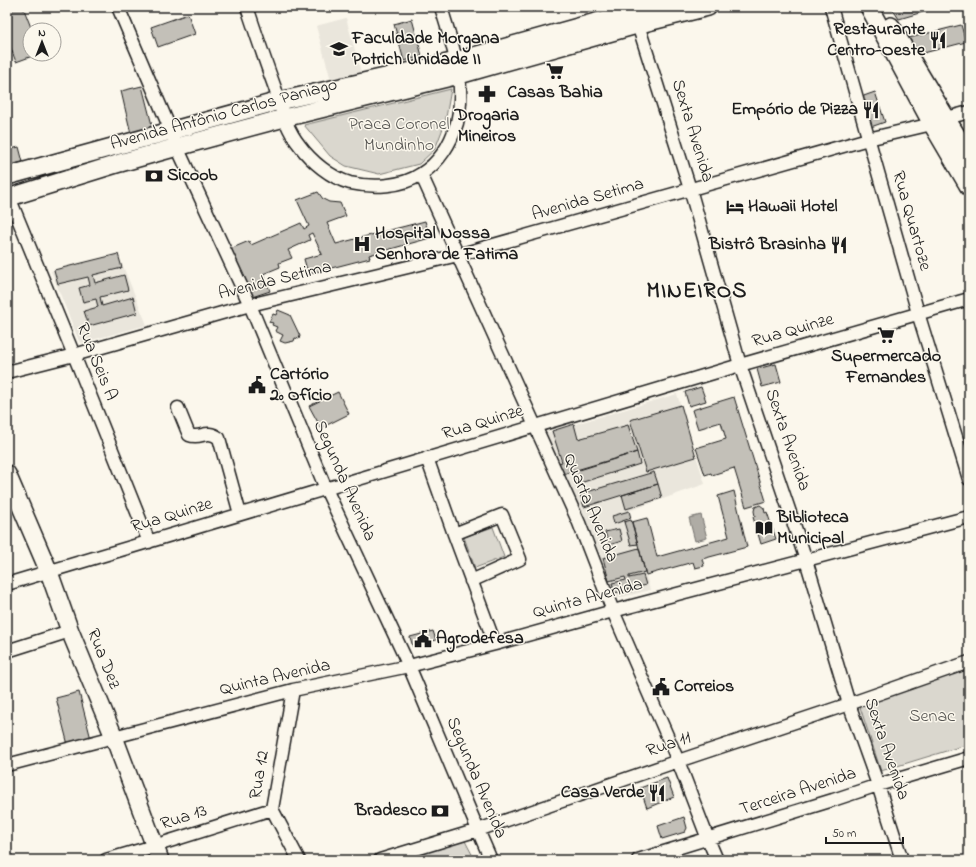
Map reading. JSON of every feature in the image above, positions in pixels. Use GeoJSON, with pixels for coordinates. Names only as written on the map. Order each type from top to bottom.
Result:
{"type":"FeatureCollection","features":[{"type":"Feature","properties":{"kind":"main road","name":"Avenida Antônio Carlos Paniago"},"geometry":{"type":"LineString","coordinates":[[8,197],[120,162],[284,118],[572,36],[636,16],[708,7]]}},
{"type":"Feature","properties":{"kind":"main road"},"geometry":{"type":"LineString","coordinates":[[868,7],[939,121],[969,156]]}},
{"type":"Feature","properties":{"kind":"main road"},"geometry":{"type":"LineString","coordinates":[[880,7],[939,121],[969,187]]}},
{"type":"Feature","properties":{"kind":"main road","name":"Avenida Antônio Carlos Paniago"},"geometry":{"type":"LineString","coordinates":[[7,177],[279,101],[458,68]]}},
{"type":"Feature","properties":{"kind":"main road"},"geometry":{"type":"LineString","coordinates":[[115,146],[120,162]]}},
{"type":"Feature","properties":{"kind":"main road","name":"Rua Dez"},"geometry":{"type":"LineString","coordinates":[[7,474],[114,737],[157,853]]}},
{"type":"Feature","properties":{"kind":"street","name":"Segunda Avenida"},"geometry":{"type":"LineString","coordinates":[[118,7],[177,147],[250,305],[326,489],[409,666],[491,860]]}},
{"type":"Feature","properties":{"kind":"street"},"geometry":{"type":"LineString","coordinates":[[247,7],[284,118],[299,145],[313,161],[330,174],[349,183],[368,185],[387,185],[406,181],[421,174],[436,162],[444,152],[452,137],[460,106],[458,68],[441,7]]}},
{"type":"Feature","properties":{"kind":"street","name":"Rua Quartoze"},"geometry":{"type":"LineString","coordinates":[[831,7],[918,314],[969,479]]}},
{"type":"Feature","properties":{"kind":"street","name":"Sexta Avenida"},"geometry":{"type":"LineString","coordinates":[[636,16],[690,189],[740,364],[806,560],[849,704],[878,785],[902,860]]}},
{"type":"Feature","properties":{"kind":"street","name":"Avenida Setima"},"geometry":{"type":"LineString","coordinates":[[7,372],[74,355],[250,305],[458,255],[868,139],[969,112]]}},
{"type":"Feature","properties":{"kind":"street","name":"Quarta Avenida"},"geometry":{"type":"LineString","coordinates":[[421,174],[579,523],[613,611],[678,761],[717,860]]}},
{"type":"Feature","properties":{"kind":"street"},"geometry":{"type":"LineString","coordinates":[[7,177],[13,180],[16,188],[14,193],[8,197]]}},
{"type":"Feature","properties":{"kind":"street","name":"Rua Seis A"},"geometry":{"type":"LineString","coordinates":[[8,197],[74,355],[149,542]]}},
{"type":"Feature","properties":{"kind":"street","name":"Rua Quinze"},"geometry":{"type":"LineString","coordinates":[[7,584],[740,364],[969,299]]}},
{"type":"Feature","properties":{"kind":"street"},"geometry":{"type":"LineString","coordinates":[[178,408],[189,435],[194,437],[208,433],[219,438],[240,514]]}},
{"type":"Feature","properties":{"kind":"street"},"geometry":{"type":"LineString","coordinates":[[427,458],[495,644]]}},
{"type":"Feature","properties":{"kind":"street"},"geometry":{"type":"LineString","coordinates":[[454,534],[502,515],[520,559],[471,581]]}},
{"type":"Feature","properties":{"kind":"street","name":"Quinta Avenida"},"geometry":{"type":"LineString","coordinates":[[7,765],[293,690],[409,666],[495,644],[613,611],[969,517]]}},
{"type":"Feature","properties":{"kind":"street"},"geometry":{"type":"LineString","coordinates":[[7,651],[70,631]]}},
{"type":"Feature","properties":{"kind":"street","name":"Rua 11"},"geometry":{"type":"LineString","coordinates":[[380,860],[478,830],[969,662]]}},
{"type":"Feature","properties":{"kind":"street","name":"Rua 12"},"geometry":{"type":"LineString","coordinates":[[293,690],[272,809],[299,860]]}},
{"type":"Feature","properties":{"kind":"street","name":"Terceira Avenida"},"geometry":{"type":"LineString","coordinates":[[638,860],[969,758]]}},
{"type":"Feature","properties":{"kind":"street","name":"Rua 13"},"geometry":{"type":"LineString","coordinates":[[106,860],[157,853],[272,809]]}},
{"type":"Feature","properties":{"kind":"shaded area","name":"Faculdade Morgana Potrich Unidade II"},"geometry":{"type":"Polygon","coordinates":[[[346,18],[361,72],[331,80],[316,26],[346,18]]]}},
{"type":"Feature","properties":{"kind":"shaded area"},"geometry":{"type":"Polygon","coordinates":[[[118,254],[147,325],[81,343],[51,271],[118,254]]]}},
{"type":"Feature","properties":{"kind":"shaded area"},"geometry":{"type":"Polygon","coordinates":[[[677,394],[705,484],[629,511],[650,590],[615,599],[545,433],[677,394]]]}},
{"type":"Feature","properties":{"kind":"shaded area"},"geometry":{"type":"Polygon","coordinates":[[[701,515],[707,538],[695,541],[689,518],[701,515]]]}},
{"type":"Feature","properties":{"kind":"green space","name":"Praca Coronel Mundinho"},"geometry":{"type":"Polygon","coordinates":[[[451,89],[445,123],[435,149],[419,164],[379,174],[346,166],[330,156],[304,125],[451,89]]]}},
{"type":"Feature","properties":{"kind":"green space"},"geometry":{"type":"Polygon","coordinates":[[[493,527],[504,557],[475,568],[464,537],[493,527]]]}},
{"type":"Feature","properties":{"kind":"green space","name":"Senac"},"geometry":{"type":"Polygon","coordinates":[[[969,664],[969,744],[881,771],[859,704],[969,664]]]}},
{"type":"Feature","properties":{"kind":"green space"},"geometry":{"type":"Polygon","coordinates":[[[465,841],[475,860],[396,860],[465,841]]]}},
{"type":"Feature","properties":{"kind":"building"},"geometry":{"type":"Polygon","coordinates":[[[13,7],[23,7],[29,22],[22,22],[22,60],[16,62],[7,38],[7,9],[13,7]]]}},
{"type":"Feature","properties":{"kind":"building"},"geometry":{"type":"Polygon","coordinates":[[[891,7],[940,7],[899,19],[891,7]]]}},
{"type":"Feature","properties":{"kind":"building"},"geometry":{"type":"Polygon","coordinates":[[[188,14],[195,34],[158,47],[151,27],[188,14]]]}},
{"type":"Feature","properties":{"kind":"building"},"geometry":{"type":"Polygon","coordinates":[[[412,19],[422,56],[404,61],[394,24],[412,19]]]}},
{"type":"Feature","properties":{"kind":"building","name":"Restaurante Centro-Oeste"},"geometry":{"type":"Polygon","coordinates":[[[961,25],[966,42],[916,55],[909,38],[961,25]]]}},
{"type":"Feature","properties":{"kind":"building"},"geometry":{"type":"Polygon","coordinates":[[[142,86],[153,129],[131,134],[121,91],[142,86]]]}},
{"type":"Feature","properties":{"kind":"building","name":"Empório de Pizza"},"geometry":{"type":"Polygon","coordinates":[[[875,92],[885,122],[868,128],[858,98],[875,92]]]}},
{"type":"Feature","properties":{"kind":"building"},"geometry":{"type":"Polygon","coordinates":[[[19,147],[23,162],[10,165],[7,150],[19,147]]]}},
{"type":"Feature","properties":{"kind":"building","name":"Hospital Nossa Senhora de Fatima"},"geometry":{"type":"Polygon","coordinates":[[[318,192],[323,199],[329,202],[340,203],[346,216],[327,223],[336,244],[425,221],[430,238],[369,255],[370,258],[308,274],[304,259],[322,254],[312,233],[308,235],[310,240],[288,250],[292,258],[279,263],[280,267],[263,274],[270,291],[252,297],[230,249],[249,241],[251,245],[301,223],[304,229],[309,226],[297,200],[318,192]]]}},
{"type":"Feature","properties":{"kind":"building"},"geometry":{"type":"Polygon","coordinates":[[[118,254],[122,268],[93,275],[95,283],[124,275],[128,290],[100,297],[102,306],[133,297],[137,313],[89,326],[84,311],[98,307],[96,299],[83,302],[79,288],[90,285],[88,277],[58,284],[54,270],[118,254]]]}},
{"type":"Feature","properties":{"kind":"building"},"geometry":{"type":"Polygon","coordinates":[[[278,310],[290,315],[300,336],[299,339],[295,338],[294,341],[285,343],[280,341],[283,335],[275,331],[277,327],[272,325],[273,323],[269,322],[273,314],[276,315],[278,310]]]}},
{"type":"Feature","properties":{"kind":"building"},"geometry":{"type":"Polygon","coordinates":[[[776,364],[781,382],[762,387],[757,369],[776,364]]]}},
{"type":"Feature","properties":{"kind":"building"},"geometry":{"type":"Polygon","coordinates":[[[701,387],[706,401],[689,406],[685,392],[701,387]]]}},
{"type":"Feature","properties":{"kind":"building"},"geometry":{"type":"Polygon","coordinates":[[[338,392],[349,414],[321,428],[309,406],[338,392]]]}},
{"type":"Feature","properties":{"kind":"building"},"geometry":{"type":"Polygon","coordinates":[[[734,397],[766,501],[746,507],[734,468],[712,475],[711,473],[705,475],[696,448],[726,439],[721,422],[698,429],[692,410],[734,397]]]}},
{"type":"Feature","properties":{"kind":"building"},"geometry":{"type":"Polygon","coordinates":[[[681,405],[696,457],[646,472],[630,420],[681,405]]]}},
{"type":"Feature","properties":{"kind":"building"},"geometry":{"type":"Polygon","coordinates":[[[574,424],[578,439],[628,425],[637,452],[563,474],[558,463],[562,462],[552,431],[574,424]]]}},
{"type":"Feature","properties":{"kind":"building"},"geometry":{"type":"Polygon","coordinates":[[[637,452],[640,464],[577,484],[573,472],[637,452]]]}},
{"type":"Feature","properties":{"kind":"building"},"geometry":{"type":"Polygon","coordinates":[[[654,472],[658,484],[584,507],[580,494],[654,472]]]}},
{"type":"Feature","properties":{"kind":"building"},"geometry":{"type":"Polygon","coordinates":[[[658,484],[662,498],[626,509],[622,495],[658,484]]]}},
{"type":"Feature","properties":{"kind":"building"},"geometry":{"type":"Polygon","coordinates":[[[734,491],[747,547],[702,559],[704,566],[695,568],[693,562],[646,575],[632,522],[647,518],[657,557],[729,537],[718,496],[734,491]]]}},
{"type":"Feature","properties":{"kind":"building","name":"Biblioteca Municipal"},"geometry":{"type":"Polygon","coordinates":[[[760,505],[764,508],[765,513],[767,512],[776,539],[761,544],[753,517],[755,516],[755,507],[760,505]]]}},
{"type":"Feature","properties":{"kind":"building"},"geometry":{"type":"Polygon","coordinates":[[[629,511],[631,518],[614,524],[612,516],[629,511]]]}},
{"type":"Feature","properties":{"kind":"building"},"geometry":{"type":"Polygon","coordinates":[[[631,520],[638,544],[631,545],[624,522],[631,520]]]}},
{"type":"Feature","properties":{"kind":"building"},"geometry":{"type":"Polygon","coordinates":[[[619,529],[622,541],[609,545],[605,532],[619,529]]]}},
{"type":"Feature","properties":{"kind":"building"},"geometry":{"type":"Polygon","coordinates":[[[639,548],[645,572],[629,576],[629,578],[643,575],[646,585],[632,589],[633,590],[629,592],[629,589],[615,593],[612,583],[626,580],[625,577],[609,581],[603,558],[639,548]]]}},
{"type":"Feature","properties":{"kind":"building","name":"Agrodefesa"},"geometry":{"type":"Polygon","coordinates":[[[433,631],[436,640],[413,647],[410,637],[433,631]]]}},
{"type":"Feature","properties":{"kind":"building"},"geometry":{"type":"Polygon","coordinates":[[[79,692],[91,739],[68,745],[56,698],[79,692]]]}},
{"type":"Feature","properties":{"kind":"building","name":"Casa Verde"},"geometry":{"type":"Polygon","coordinates":[[[667,778],[674,797],[647,808],[640,788],[667,778]]]}},
{"type":"Feature","properties":{"kind":"building"},"geometry":{"type":"Polygon","coordinates":[[[684,817],[687,828],[685,832],[662,839],[658,826],[684,817]]]}},
{"type":"Feature","properties":{"kind":"place","name":"Restaurante Centro-Oeste"},"geometry":{"type":"Point","coordinates":[938,40]}},
{"type":"Feature","properties":{"kind":"place","name":"Faculdade Morgana Potrich Unidade II"},"geometry":{"type":"Point","coordinates":[339,49]}},
{"type":"Feature","properties":{"kind":"place","name":"Casas Bahia"},"geometry":{"type":"Point","coordinates":[555,71]}},
{"type":"Feature","properties":{"kind":"place","name":"Drogaria Mineiros"},"geometry":{"type":"Point","coordinates":[487,94]}},
{"type":"Feature","properties":{"kind":"place","name":"Empório de Pizza"},"geometry":{"type":"Point","coordinates":[871,110]}},
{"type":"Feature","properties":{"kind":"place","name":"Sicoob"},"geometry":{"type":"Point","coordinates":[154,176]}},
{"type":"Feature","properties":{"kind":"place","name":"Hawaii Hotel"},"geometry":{"type":"Point","coordinates":[735,207]}},
{"type":"Feature","properties":{"kind":"place","name":"Hospital Nossa Senhora de Fatima"},"geometry":{"type":"Point","coordinates":[362,244]}},
{"type":"Feature","properties":{"kind":"place","name":"Bistrô Brasinha"},"geometry":{"type":"Point","coordinates":[839,245]}},
{"type":"Feature","properties":{"kind":"place","name":"Supermercado Fernandes"},"geometry":{"type":"Point","coordinates":[886,335]}},
{"type":"Feature","properties":{"kind":"place","name":"Cartório 2º Ofício"},"geometry":{"type":"Point","coordinates":[257,385]}},
{"type":"Feature","properties":{"kind":"place","name":"Biblioteca Municipal"},"geometry":{"type":"Point","coordinates":[764,528]}},
{"type":"Feature","properties":{"kind":"place","name":"Agrodefesa"},"geometry":{"type":"Point","coordinates":[423,639]}},
{"type":"Feature","properties":{"kind":"place","name":"Correios"},"geometry":{"type":"Point","coordinates":[661,687]}},
{"type":"Feature","properties":{"kind":"place","name":"Casa Verde"},"geometry":{"type":"Point","coordinates":[657,793]}},
{"type":"Feature","properties":{"kind":"place","name":"Bradesco"},"geometry":{"type":"Point","coordinates":[440,811]}},
{"type":"Feature","properties":{"kind":"district","name":"MINEIROS"},"geometry":{"type":"Point","coordinates":[697,292]}}]}
